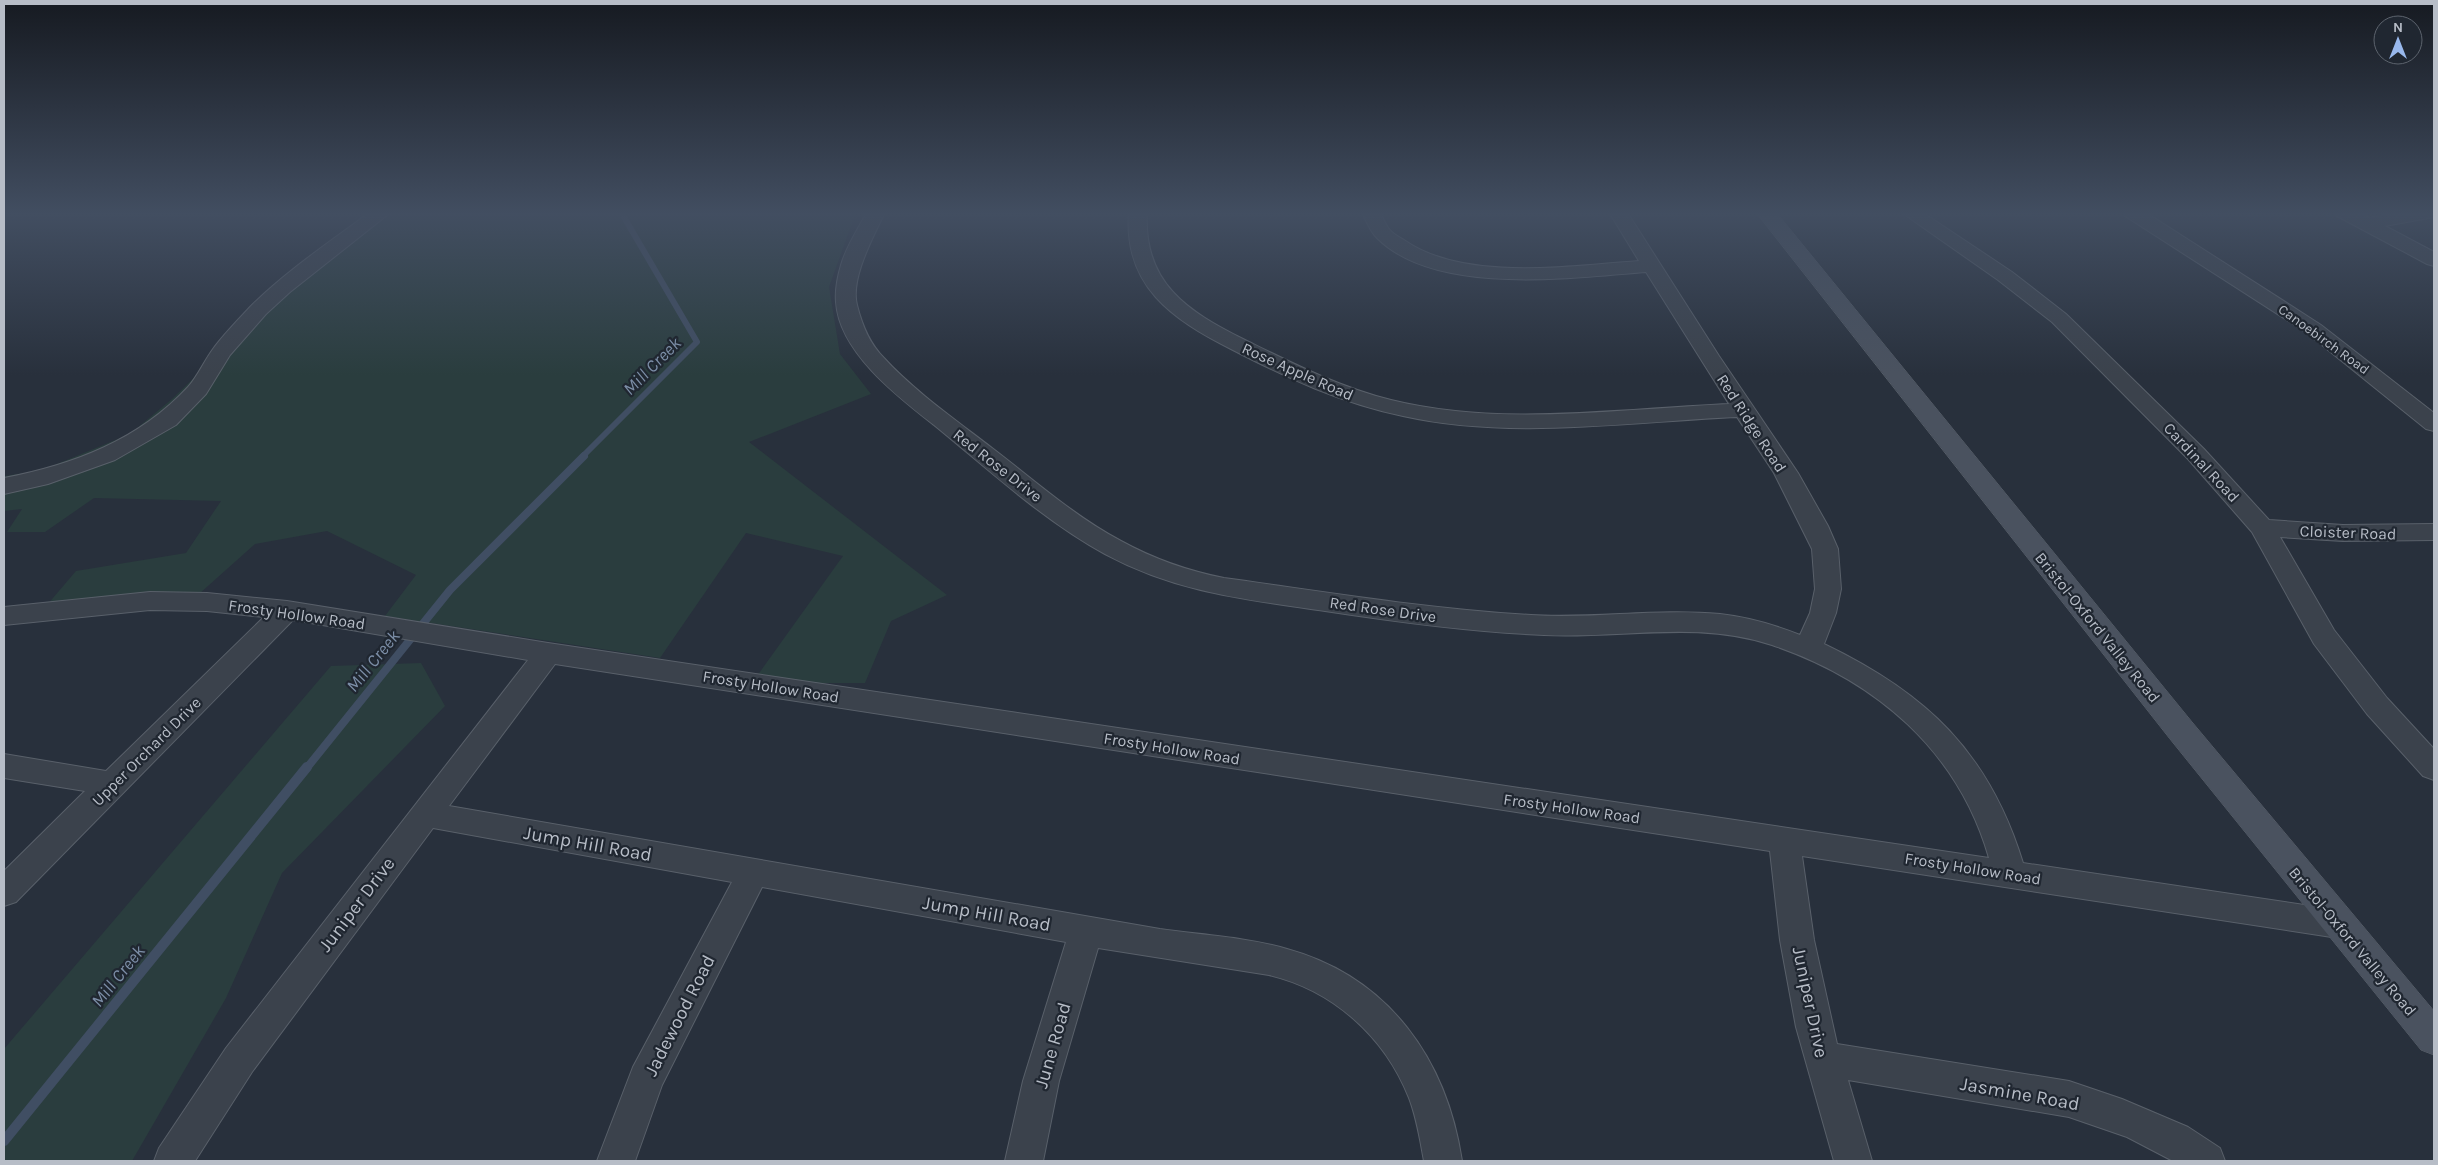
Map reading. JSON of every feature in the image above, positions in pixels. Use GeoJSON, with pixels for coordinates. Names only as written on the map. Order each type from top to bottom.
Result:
{"type":"FeatureCollection","features":[{"type":"Feature","properties":{"kind":"main road","name":"Bristol-Oxford Valley Road"},"geometry":{"type":"LineString","coordinates":[[1810,266],[2338,924],[2434,1038]]}},
{"type":"Feature","properties":{"kind":"street"},"geometry":{"type":"LineString","coordinates":[[4,486],[39,479],[107,454],[140,438],[168,420],[198,390],[221,352],[260,310],[283,288],[311,266]]}},
{"type":"Feature","properties":{"kind":"street","name":"Red Rose Drive"},"geometry":{"type":"LineString","coordinates":[[850,266],[846,302],[856,336],[876,363],[935,415],[1070,522],[1112,547],[1156,568],[1190,580],[1224,587],[1478,622],[1558,627],[1679,622],[1738,627],[1808,649],[1867,679],[1908,710],[1939,738],[1959,762],[1985,803],[1997,831],[2010,874]]}},
{"type":"Feature","properties":{"kind":"street","name":"Rose Apple Road"},"geometry":{"type":"LineString","coordinates":[[1145,266],[1150,277],[1161,291],[1183,312],[1222,337],[1325,386],[1362,399],[1429,414],[1483,420],[1521,421],[1744,410]]}},
{"type":"Feature","properties":{"kind":"street"},"geometry":{"type":"LineString","coordinates":[[1454,266],[1468,270],[1508,272],[1643,266]]}},
{"type":"Feature","properties":{"kind":"street","name":"Red Ridge Road"},"geometry":{"type":"LineString","coordinates":[[1652,266],[1786,473],[1826,549],[1828,589],[1823,613],[1808,649]]}},
{"type":"Feature","properties":{"kind":"street","name":"Cardinal Road"},"geometry":{"type":"LineString","coordinates":[[1991,266],[2059,318],[2196,454],[2262,528],[2324,637],[2377,706],[2430,760]]}},
{"type":"Feature","properties":{"kind":"street","name":"Canoebirch Road"},"geometry":{"type":"LineString","coordinates":[[2217,266],[2314,329],[2434,424]]}},
{"type":"Feature","properties":{"kind":"street","name":"Cloister Road"},"geometry":{"type":"LineString","coordinates":[[2262,528],[2343,533],[2434,532]]}},
{"type":"Feature","properties":{"kind":"street","name":"Frosty Hollow Road"},"geometry":{"type":"LineString","coordinates":[[4,616],[150,601],[207,602],[287,610],[548,653],[2338,924]]}},
{"type":"Feature","properties":{"kind":"street","name":"Upper Orchard Drive"},"geometry":{"type":"LineString","coordinates":[[4,892],[287,610]]}},
{"type":"Feature","properties":{"kind":"street","name":"Juniper Drive"},"geometry":{"type":"LineString","coordinates":[[173,1161],[239,1060],[548,653]]}},
{"type":"Feature","properties":{"kind":"street"},"geometry":{"type":"LineString","coordinates":[[4,766],[112,784]]}},
{"type":"Feature","properties":{"kind":"street","name":"Jump Hill Road"},"geometry":{"type":"LineString","coordinates":[[424,814],[753,873],[1271,961],[1302,969],[1333,982],[1348,992],[1384,1023],[1413,1064],[1429,1099],[1443,1161]]}},
{"type":"Feature","properties":{"kind":"street","name":"Juniper Drive"},"geometry":{"type":"LineString","coordinates":[[1784,839],[1797,940],[1814,1027],[1853,1161]]}},
{"type":"Feature","properties":{"kind":"street","name":"Jadewood Road"},"geometry":{"type":"LineString","coordinates":[[616,1161],[646,1079],[753,873]]}},
{"type":"Feature","properties":{"kind":"street","name":"June Road"},"geometry":{"type":"LineString","coordinates":[[1024,1161],[1048,1054],[1086,930]]}},
{"type":"Feature","properties":{"kind":"street","name":"Jasmine Road"},"geometry":{"type":"LineString","coordinates":[[1823,1060],[2068,1099],[2100,1109],[2152,1130],[2206,1161]]}},
{"type":"Feature","properties":{"kind":"shaded area"},"geometry":{"type":"Polygon","coordinates":[[[310,266],[836,266],[829,287],[840,354],[871,394],[749,442],[947,595],[891,621],[865,683],[752,683],[843,556],[746,533],[660,658],[385,616],[416,575],[327,531],[255,544],[199,594],[47,605],[76,571],[186,553],[221,501],[94,498],[45,532],[7,532],[22,509],[4,511],[4,476],[40,471],[130,434],[172,399],[310,266]]]}},
{"type":"Feature","properties":{"kind":"shaded area"},"geometry":{"type":"Polygon","coordinates":[[[421,663],[445,706],[282,873],[226,998],[132,1161],[4,1161],[4,1049],[331,666],[421,663]]]}},
{"type":"Feature","properties":{"kind":"waterway","name":"Mill Creek"},"geometry":{"type":"LineString","coordinates":[[582,457],[697,342],[653,266]]}},
{"type":"Feature","properties":{"kind":"waterway","name":"Mill Creek"},"geometry":{"type":"LineString","coordinates":[[306,769],[450,590],[584,456]]}},
{"type":"Feature","properties":{"kind":"waterway","name":"Mill Creek"},"geometry":{"type":"LineString","coordinates":[[4,1141],[307,767]]}}]}
